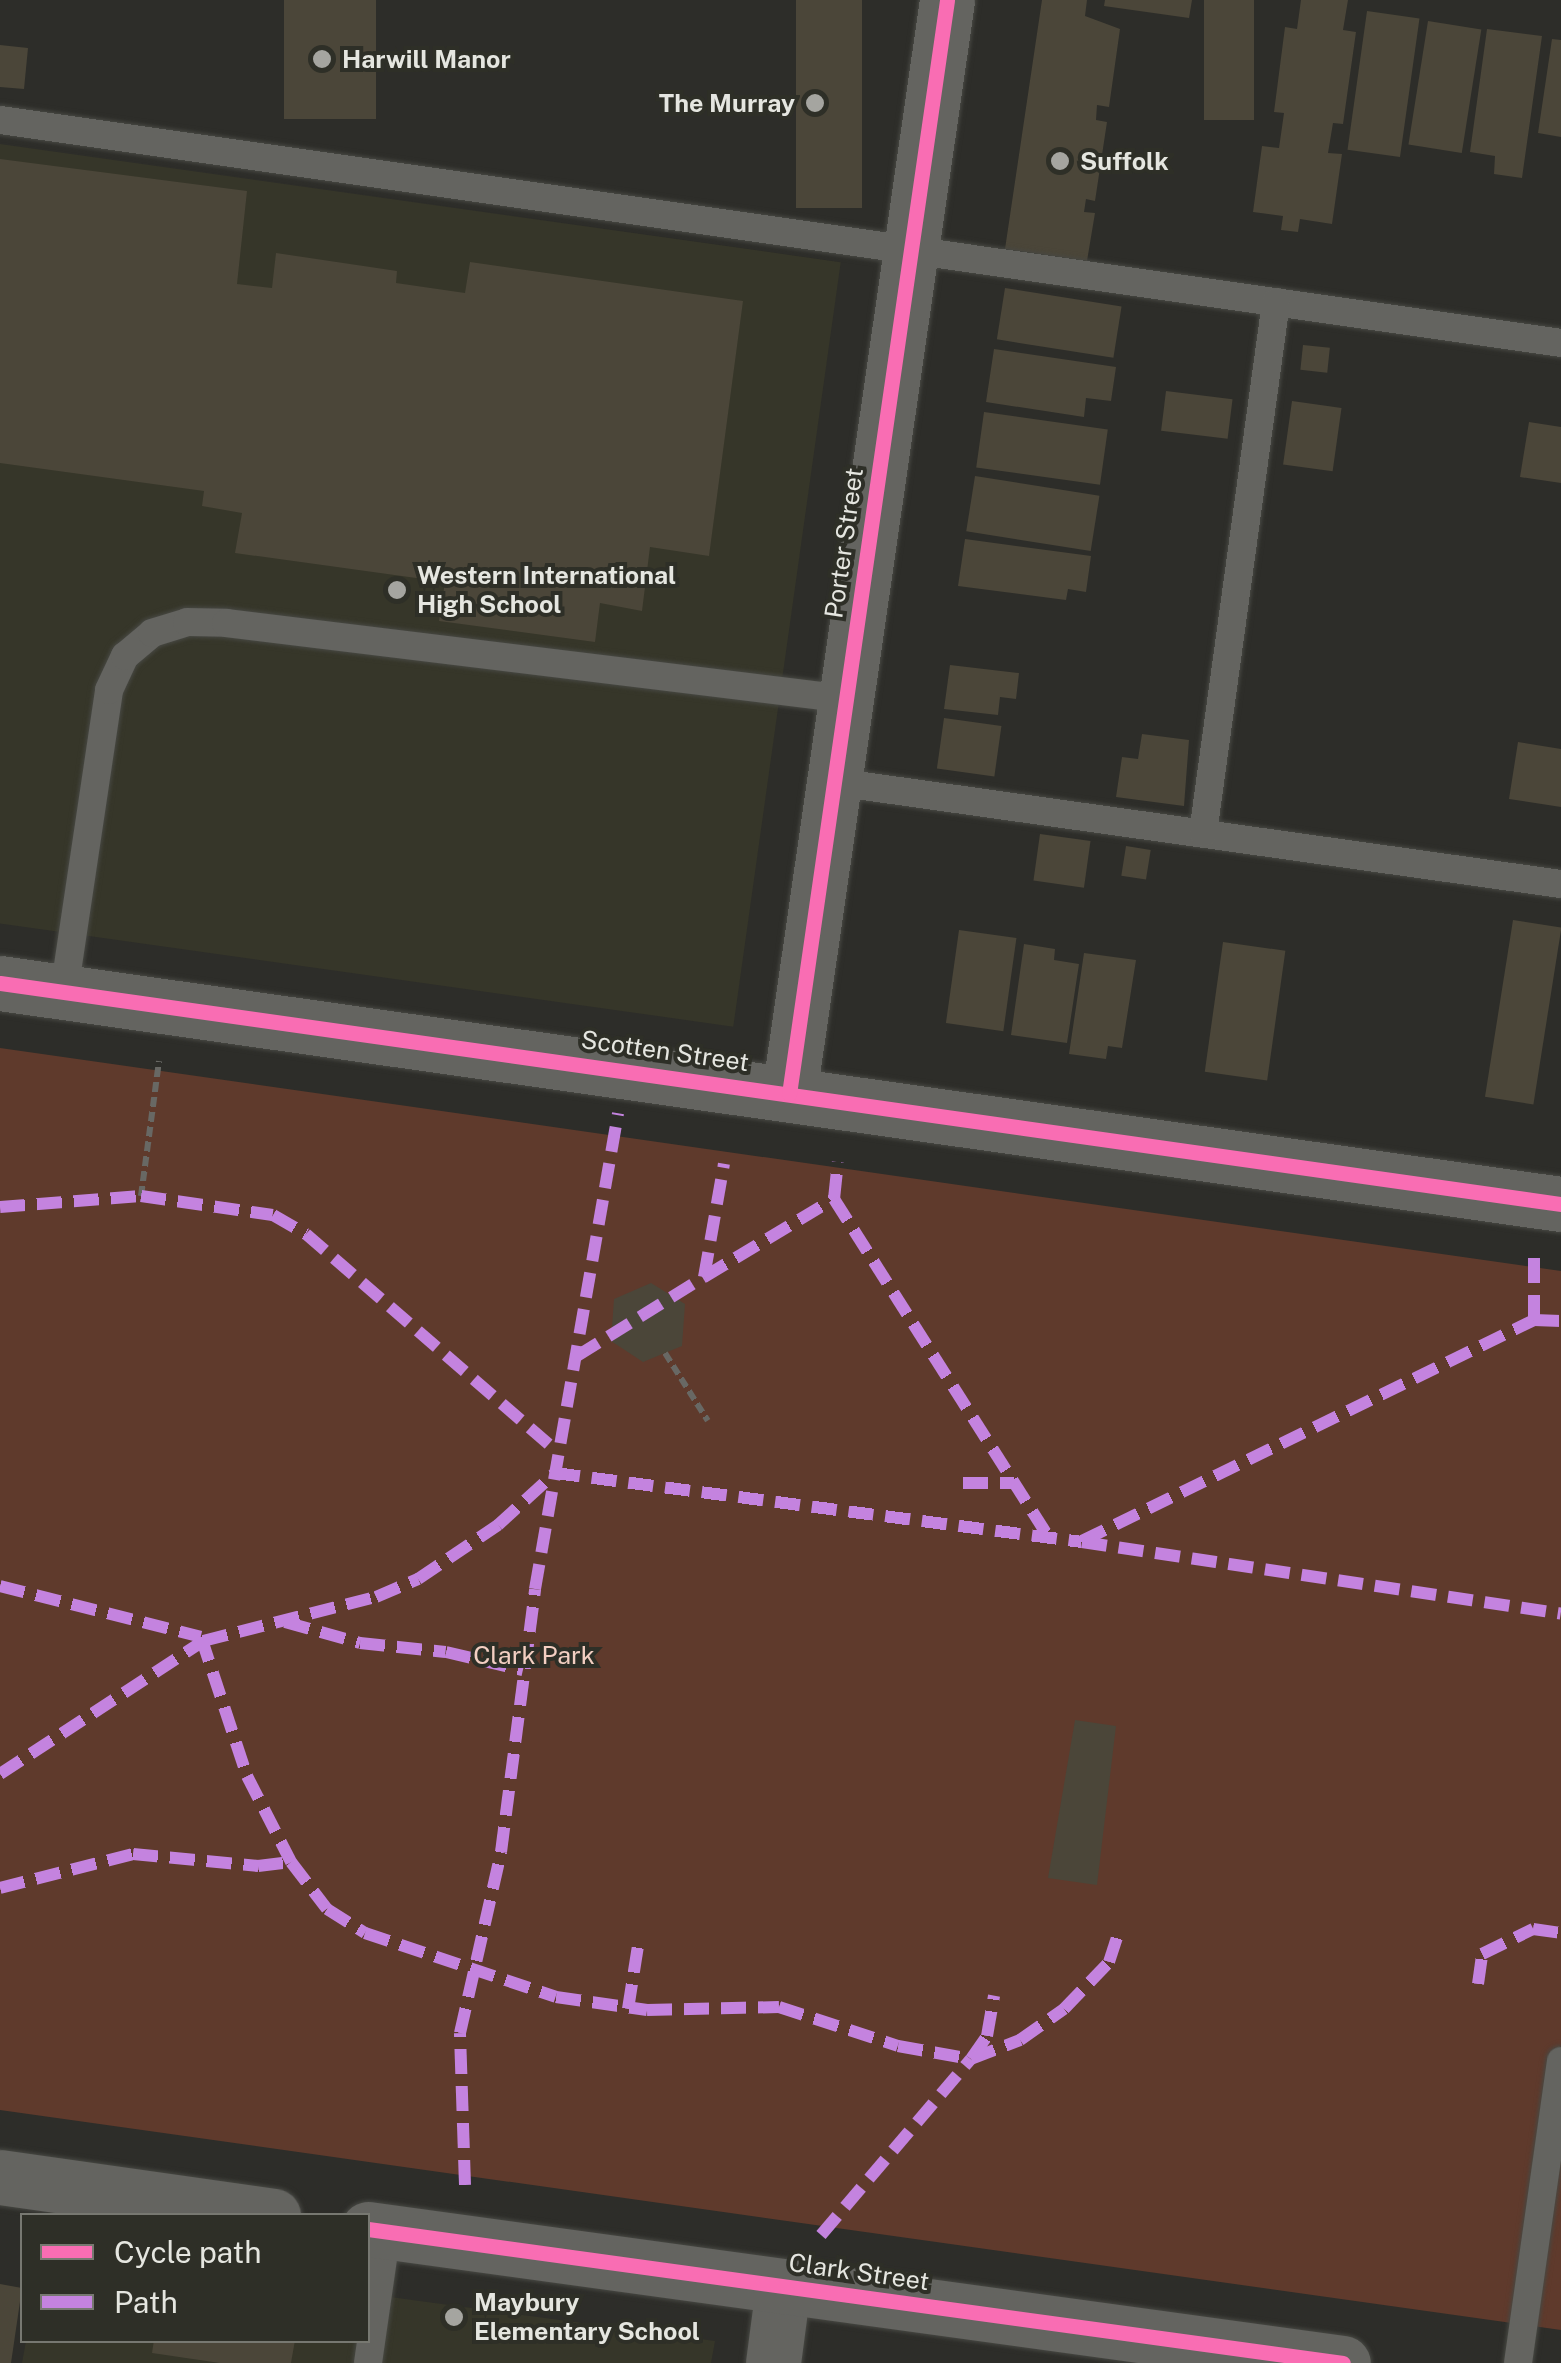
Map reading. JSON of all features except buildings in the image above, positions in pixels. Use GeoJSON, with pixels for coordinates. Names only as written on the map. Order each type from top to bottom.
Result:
{"type":"FeatureCollection","features":[{"type":"Feature","properties":{"kind":"street","name":"Porter Street"},"geometry":{"type":"LineString","coordinates":[[789,1094],[947,0]]}},
{"type":"Feature","properties":{"kind":"street","name":"Scotten Street"},"geometry":{"type":"LineString","coordinates":[[0,983],[1561,1204]]}},
{"type":"Feature","properties":{"kind":"street"},"geometry":{"type":"LineString","coordinates":[[0,2177],[252,2213]]}},
{"type":"Feature","properties":{"kind":"street","name":"Clark Street"},"geometry":{"type":"LineString","coordinates":[[377,2230],[1344,2363]]}},
{"type":"Feature","properties":{"kind":"street"},"geometry":{"type":"LineString","coordinates":[[773,2363],[784,2287]]}},
{"type":"Feature","properties":{"kind":"lane"},"geometry":{"type":"LineString","coordinates":[[0,120],[1561,343]]}},
{"type":"Feature","properties":{"kind":"lane"},"geometry":{"type":"LineString","coordinates":[[1203,833],[1276,302]]}},
{"type":"Feature","properties":{"kind":"lane"},"geometry":{"type":"LineString","coordinates":[[64,992],[110,690],[125,656],[152,634],[187,622],[226,623],[847,699]]}},
{"type":"Feature","properties":{"kind":"lane"},"geometry":{"type":"LineString","coordinates":[[835,782],[1561,884]]}},
{"type":"Feature","properties":{"kind":"lane"},"geometry":{"type":"LineString","coordinates":[[1518,2363],[1561,2061]]}},
{"type":"Feature","properties":{"kind":"lane"},"geometry":{"type":"LineString","coordinates":[[370,2333],[377,2230]]}},
{"type":"Feature","properties":{"kind":"path"},"geometry":{"type":"LineString","coordinates":[[141,1196],[159,1061]]}},
{"type":"Feature","properties":{"kind":"path"},"geometry":{"type":"LineString","coordinates":[[665,1353],[708,1421]]}},
{"type":"Feature","properties":{"kind":"shaded area","name":"Western International High School"},"geometry":{"type":"Polygon","coordinates":[[[0,144],[841,262],[733,1027],[0,924],[0,144]]]}},
{"type":"Feature","properties":{"kind":"shaded area","name":"Maybury Elementary School"},"geometry":{"type":"Polygon","coordinates":[[[370,2294],[715,2341],[711,2363],[22,2363],[26,2343],[370,2343],[370,2294]]]}},
{"type":"Feature","properties":{"kind":"green space","name":"Clark Park"},"geometry":{"type":"Polygon","coordinates":[[[0,1048],[1561,1271],[1561,2330],[0,2110],[0,1048]]]}},
{"type":"Feature","properties":{"kind":"marked path"},"geometry":{"type":"LineString","coordinates":[[465,2185],[460,2033],[501,1852],[535,1589],[618,1113]]}},
{"type":"Feature","properties":{"kind":"marked path"},"geometry":{"type":"LineString","coordinates":[[834,1199],[838,1162]]}},
{"type":"Feature","properties":{"kind":"marked path"},"geometry":{"type":"LineString","coordinates":[[577,1356],[704,1277],[724,1164]]}},
{"type":"Feature","properties":{"kind":"marked path"},"geometry":{"type":"LineString","coordinates":[[0,1207],[141,1196],[273,1215],[306,1234],[558,1452]]}},
{"type":"Feature","properties":{"kind":"marked path"},"geometry":{"type":"LineString","coordinates":[[704,1277],[834,1199],[1049,1538]]}},
{"type":"Feature","properties":{"kind":"marked path"},"geometry":{"type":"LineString","coordinates":[[1534,1255],[1534,1320]]}},
{"type":"Feature","properties":{"kind":"marked path"},"geometry":{"type":"LineString","coordinates":[[1082,1541],[1534,1320],[1561,1321]]}},
{"type":"Feature","properties":{"kind":"marked path"},"geometry":{"type":"LineString","coordinates":[[0,1774],[203,1641],[376,1597],[418,1579],[498,1525],[555,1473],[1082,1542],[1561,1614]]}},
{"type":"Feature","properties":{"kind":"marked path"},"geometry":{"type":"LineString","coordinates":[[963,1483],[1014,1483]]}},
{"type":"Feature","properties":{"kind":"marked path"},"geometry":{"type":"LineString","coordinates":[[0,1586],[201,1637],[247,1776],[291,1862],[327,1909],[365,1933],[556,1997],[647,2010],[779,2007],[898,2046],[971,2059],[987,2036],[994,1996]]}},
{"type":"Feature","properties":{"kind":"marked path"},"geometry":{"type":"LineString","coordinates":[[285,1622],[360,1643],[446,1652],[523,1670]]}},
{"type":"Feature","properties":{"kind":"marked path"},"geometry":{"type":"LineString","coordinates":[[0,1888],[133,1854],[258,1866],[291,1862]]}},
{"type":"Feature","properties":{"kind":"marked path"},"geometry":{"type":"LineString","coordinates":[[1478,1984],[1482,1954],[1533,1929],[1561,1933]]}},
{"type":"Feature","properties":{"kind":"marked path"},"geometry":{"type":"LineString","coordinates":[[821,2235],[971,2059],[1020,2040],[1064,2009],[1109,1962],[1118,1935]]}},
{"type":"Feature","properties":{"kind":"marked path"},"geometry":{"type":"LineString","coordinates":[[628,2009],[638,1946]]}},
{"type":"Feature","properties":{"kind":"cycle path"},"geometry":{"type":"LineString","coordinates":[[789,1094],[947,0]]}},
{"type":"Feature","properties":{"kind":"cycle path"},"geometry":{"type":"LineString","coordinates":[[0,983],[1561,1204]]}},
{"type":"Feature","properties":{"kind":"cycle path"},"geometry":{"type":"LineString","coordinates":[[370,2229],[1343,2363]]}},
{"type":"Feature","properties":{"kind":"place","name":"Harwill Manor"},"geometry":{"type":"Point","coordinates":[322,59]}},
{"type":"Feature","properties":{"kind":"place","name":"The Murray"},"geometry":{"type":"Point","coordinates":[815,103]}},
{"type":"Feature","properties":{"kind":"place","name":"Suffolk"},"geometry":{"type":"Point","coordinates":[1060,161]}},
{"type":"Feature","properties":{"kind":"place","name":"Western International High School"},"geometry":{"type":"Point","coordinates":[397,590]}},
{"type":"Feature","properties":{"kind":"place","name":"Maybury Elementary School"},"geometry":{"type":"Point","coordinates":[454,2317]}}]}
